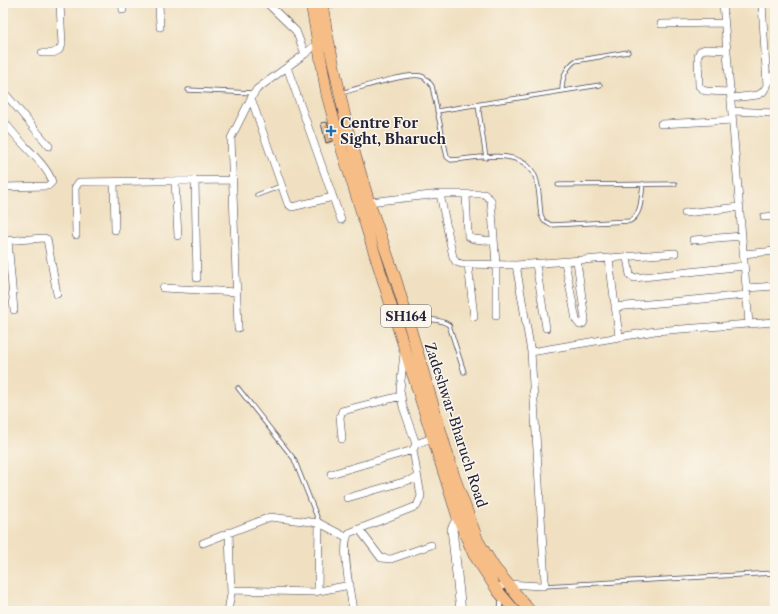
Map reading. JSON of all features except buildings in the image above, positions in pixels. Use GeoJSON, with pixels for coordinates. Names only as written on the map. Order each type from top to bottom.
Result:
{"type":"FeatureCollection","features":[{"type":"Feature","properties":{"kind":"main road","name":"Zadeshwar-Bharuch Road"},"geometry":{"type":"LineString","coordinates":[[311,3],[327,94],[342,150],[385,283],[404,351],[458,518],[474,555],[501,589],[515,611]]}},
{"type":"Feature","properties":{"kind":"main road","name":"Zadeshwar-Bharuch Road"},"geometry":{"type":"LineString","coordinates":[[322,4],[340,93],[369,202],[396,280],[456,483],[478,541],[494,567],[501,589],[530,611]]}},
{"type":"Feature","properties":{"kind":"street"},"geometry":{"type":"LineString","coordinates":[[42,53],[53,53],[59,50],[62,45],[60,3]]}},
{"type":"Feature","properties":{"kind":"street"},"geometry":{"type":"LineString","coordinates":[[159,3],[160,27]]}},
{"type":"Feature","properties":{"kind":"street"},"geometry":{"type":"LineString","coordinates":[[267,3],[296,31],[305,54]]}},
{"type":"Feature","properties":{"kind":"street"},"geometry":{"type":"LineString","coordinates":[[322,4],[336,3]]}},
{"type":"Feature","properties":{"kind":"street"},"geometry":{"type":"LineString","coordinates":[[723,3],[733,111],[749,324]]}},
{"type":"Feature","properties":{"kind":"street"},"geometry":{"type":"LineString","coordinates":[[762,3],[767,86]]}},
{"type":"Feature","properties":{"kind":"street"},"geometry":{"type":"LineString","coordinates":[[661,24],[725,23]]}},
{"type":"Feature","properties":{"kind":"street"},"geometry":{"type":"LineString","coordinates":[[238,328],[231,138],[252,96],[305,54],[327,34]]}},
{"type":"Feature","properties":{"kind":"street"},"geometry":{"type":"LineString","coordinates":[[727,50],[705,49],[700,51],[698,56],[699,86],[705,91],[731,95],[758,95],[763,92],[775,72]]}},
{"type":"Feature","properties":{"kind":"street"},"geometry":{"type":"LineString","coordinates":[[287,67],[341,220]]}},
{"type":"Feature","properties":{"kind":"street"},"geometry":{"type":"LineString","coordinates":[[3,91],[49,146]]}},
{"type":"Feature","properties":{"kind":"street"},"geometry":{"type":"LineString","coordinates":[[252,96],[281,186],[289,206],[333,197]]}},
{"type":"Feature","properties":{"kind":"street"},"geometry":{"type":"LineString","coordinates":[[733,111],[775,113]]}},
{"type":"Feature","properties":{"kind":"street"},"geometry":{"type":"LineString","coordinates":[[3,119],[11,132],[42,166],[52,182],[48,186],[3,187]]}},
{"type":"Feature","properties":{"kind":"street"},"geometry":{"type":"LineString","coordinates":[[661,124],[733,120]]}},
{"type":"Feature","properties":{"kind":"street"},"geometry":{"type":"LineString","coordinates":[[195,180],[197,278]]}},
{"type":"Feature","properties":{"kind":"street"},"geometry":{"type":"LineString","coordinates":[[76,235],[76,185],[79,182],[233,180]]}},
{"type":"Feature","properties":{"kind":"street"},"geometry":{"type":"LineString","coordinates":[[175,181],[178,236]]}},
{"type":"Feature","properties":{"kind":"street"},"geometry":{"type":"LineString","coordinates":[[114,182],[115,230]]}},
{"type":"Feature","properties":{"kind":"street"},"geometry":{"type":"LineString","coordinates":[[440,194],[453,258],[456,262],[468,264],[516,265],[609,260],[675,254]]}},
{"type":"Feature","properties":{"kind":"street"},"geometry":{"type":"LineString","coordinates":[[369,202],[440,194],[484,194],[491,200],[496,264],[496,316]]}},
{"type":"Feature","properties":{"kind":"street"},"geometry":{"type":"LineString","coordinates":[[466,194],[468,236],[473,239],[494,241]]}},
{"type":"Feature","properties":{"kind":"street"},"geometry":{"type":"LineString","coordinates":[[686,213],[740,207]]}},
{"type":"Feature","properties":{"kind":"street"},"geometry":{"type":"LineString","coordinates":[[764,217],[775,216]]}},
{"type":"Feature","properties":{"kind":"street"},"geometry":{"type":"LineString","coordinates":[[693,240],[742,236]]}},
{"type":"Feature","properties":{"kind":"street"},"geometry":{"type":"LineString","coordinates":[[14,310],[5,241],[48,239],[57,294]]}},
{"type":"Feature","properties":{"kind":"street"},"geometry":{"type":"LineString","coordinates":[[744,254],[775,251]]}},
{"type":"Feature","properties":{"kind":"street"},"geometry":{"type":"LineString","coordinates":[[628,258],[630,276],[634,278],[744,266]]}},
{"type":"Feature","properties":{"kind":"street"},"geometry":{"type":"LineString","coordinates":[[609,260],[619,336]]}},
{"type":"Feature","properties":{"kind":"street"},"geometry":{"type":"LineString","coordinates":[[565,262],[576,320],[580,324],[583,324],[585,319],[577,261]]}},
{"type":"Feature","properties":{"kind":"street"},"geometry":{"type":"LineString","coordinates":[[468,264],[474,317]]}},
{"type":"Feature","properties":{"kind":"street"},"geometry":{"type":"LineString","coordinates":[[536,264],[546,328]]}},
{"type":"Feature","properties":{"kind":"street"},"geometry":{"type":"LineString","coordinates":[[501,589],[544,586],[545,574],[531,352],[516,265]]}},
{"type":"Feature","properties":{"kind":"street"},"geometry":{"type":"LineString","coordinates":[[615,307],[775,286]]}},
{"type":"Feature","properties":{"kind":"street"},"geometry":{"type":"LineString","coordinates":[[163,288],[237,292]]}},
{"type":"Feature","properties":{"kind":"street"},"geometry":{"type":"LineString","coordinates":[[531,352],[655,331],[775,322]]}},
{"type":"Feature","properties":{"kind":"street"},"geometry":{"type":"LineString","coordinates":[[353,611],[346,537],[349,533],[417,506],[421,496],[414,447],[401,396],[401,376],[404,351]]}},
{"type":"Feature","properties":{"kind":"street"},"geometry":{"type":"LineString","coordinates":[[342,439],[340,417],[342,411],[401,396]]}},
{"type":"Feature","properties":{"kind":"street"},"geometry":{"type":"LineString","coordinates":[[331,474],[414,447],[432,438]]}},
{"type":"Feature","properties":{"kind":"street"},"geometry":{"type":"LineString","coordinates":[[347,498],[418,478]]}},
{"type":"Feature","properties":{"kind":"street"},"geometry":{"type":"LineString","coordinates":[[202,543],[270,517],[319,523],[346,537]]}},
{"type":"Feature","properties":{"kind":"street"},"geometry":{"type":"LineString","coordinates":[[458,518],[452,529],[461,611]]}},
{"type":"Feature","properties":{"kind":"street"},"geometry":{"type":"LineString","coordinates":[[318,591],[319,523]]}},
{"type":"Feature","properties":{"kind":"street"},"geometry":{"type":"LineString","coordinates":[[359,529],[381,558],[386,560],[431,545]]}},
{"type":"Feature","properties":{"kind":"street"},"geometry":{"type":"LineString","coordinates":[[228,611],[231,590],[229,532]]}},
{"type":"Feature","properties":{"kind":"street"},"geometry":{"type":"LineString","coordinates":[[231,590],[318,591],[350,585]]}},
{"type":"Feature","properties":{"kind":"lane"},"geometry":{"type":"LineString","coordinates":[[562,91],[565,73],[569,66],[575,61],[628,52]]}},
{"type":"Feature","properties":{"kind":"lane"},"geometry":{"type":"LineString","coordinates":[[340,93],[406,77],[420,76],[428,80],[432,86],[447,157],[451,160],[504,156],[525,163],[534,173],[541,215],[544,221],[551,225],[630,221],[636,218],[639,211],[643,184]]}},
{"type":"Feature","properties":{"kind":"lane"},"geometry":{"type":"LineString","coordinates":[[437,111],[600,85]]}},
{"type":"Feature","properties":{"kind":"lane"},"geometry":{"type":"LineString","coordinates":[[188,90],[252,96]]}},
{"type":"Feature","properties":{"kind":"lane"},"geometry":{"type":"LineString","coordinates":[[478,105],[486,158]]}},
{"type":"Feature","properties":{"kind":"lane"},"geometry":{"type":"LineString","coordinates":[[558,185],[675,184]]}},
{"type":"Feature","properties":{"kind":"lane"},"geometry":{"type":"LineString","coordinates":[[257,195],[281,186]]}},
{"type":"Feature","properties":{"kind":"lane"},"geometry":{"type":"LineString","coordinates":[[408,323],[431,319],[441,320],[449,325],[464,372]]}},
{"type":"Feature","properties":{"kind":"lane"},"geometry":{"type":"LineString","coordinates":[[238,388],[294,459],[319,523]]}},
{"type":"Feature","properties":{"kind":"lane"},"geometry":{"type":"LineString","coordinates":[[544,586],[775,573]]}},
{"type":"Feature","properties":{"kind":"lane"},"geometry":{"type":"LineString","coordinates":[[500,611],[501,589]]}},
{"type":"Feature","properties":{"kind":"place","name":"Centre For Sight, Bharuch"},"geometry":{"type":"Point","coordinates":[331,131]}}]}
